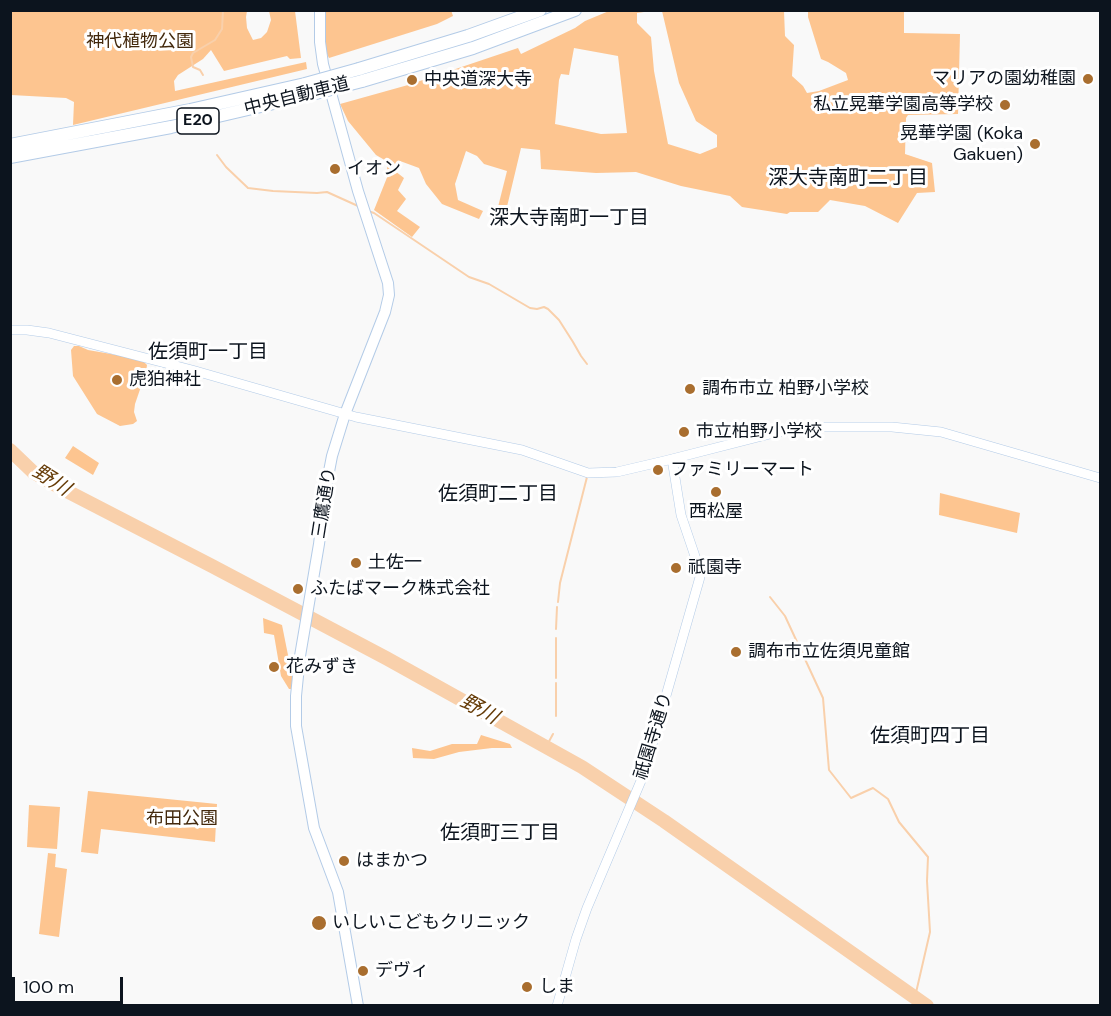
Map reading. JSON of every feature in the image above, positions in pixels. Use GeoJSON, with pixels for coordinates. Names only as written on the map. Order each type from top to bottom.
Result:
{"type":"FeatureCollection","features":[{"type":"Feature","properties":{"kind":"highway","name":"中央自動車道"},"geometry":{"type":"LineString","coordinates":[[361,75],[540,10]]}},
{"type":"Feature","properties":{"kind":"highway","name":"中央自動車道"},"geometry":{"type":"LineString","coordinates":[[10,157],[171,127],[361,75],[473,48],[575,10]]}},
{"type":"Feature","properties":{"kind":"highway","name":"中央自動車道"},"geometry":{"type":"LineString","coordinates":[[10,145],[306,90]]}},
{"type":"Feature","properties":{"kind":"main road","name":"三鷹通り"},"geometry":{"type":"LineString","coordinates":[[320,10],[323,64],[364,209],[388,283],[389,295],[385,312],[345,414],[333,456],[304,628],[296,696],[296,726],[314,828],[338,892],[358,1005]]}},
{"type":"Feature","properties":{"kind":"street"},"geometry":{"type":"LineString","coordinates":[[10,330],[33,330],[122,351],[345,414],[522,450],[588,473],[616,472],[774,432],[815,427],[892,427],[941,432],[1101,477]]}},
{"type":"Feature","properties":{"kind":"street","name":"祇園寺通り"},"geometry":{"type":"LineString","coordinates":[[557,1005],[587,908],[640,785],[700,577],[700,570],[681,514],[672,459]]}},
{"type":"Feature","properties":{"kind":"green space"},"geometry":{"type":"Polygon","coordinates":[[[451,10],[453,16],[437,24],[329,58],[327,54],[323,40],[323,11],[451,10]]]}},
{"type":"Feature","properties":{"kind":"green space","name":"神代植物公園"},"geometry":{"type":"Polygon","coordinates":[[[10,11],[247,11],[247,28],[253,40],[261,38],[267,32],[271,20],[269,11],[295,11],[301,58],[290,59],[287,56],[224,71],[211,50],[203,59],[178,75],[174,81],[175,91],[306,62],[307,69],[73,125],[74,102],[66,98],[11,95],[10,11]]]}},
{"type":"Feature","properties":{"kind":"green space"},"geometry":{"type":"Polygon","coordinates":[[[609,11],[651,11],[637,13],[637,23],[651,37],[654,71],[668,144],[700,154],[717,147],[717,135],[696,121],[679,83],[662,11],[784,11],[785,36],[794,45],[792,76],[807,93],[848,80],[846,73],[821,59],[808,11],[904,11],[904,33],[960,34],[958,114],[908,115],[906,118],[905,154],[932,163],[935,192],[917,193],[898,223],[865,206],[830,200],[818,212],[790,212],[787,214],[742,207],[730,196],[681,186],[636,172],[596,173],[541,169],[540,150],[521,148],[505,215],[497,211],[507,171],[484,164],[477,156],[466,151],[455,184],[458,200],[483,211],[479,219],[442,204],[426,184],[419,168],[400,161],[395,171],[404,178],[398,190],[406,199],[397,211],[420,227],[412,237],[374,210],[388,175],[388,162],[376,155],[348,121],[340,104],[408,85],[518,48],[521,54],[609,11]],[[574,48],[569,75],[561,74],[559,80],[555,124],[601,134],[627,133],[618,56],[574,48]]]}},
{"type":"Feature","properties":{"kind":"green space"},"geometry":{"type":"Polygon","coordinates":[[[74,346],[134,358],[147,365],[135,404],[134,412],[137,421],[120,426],[97,414],[73,376],[71,350],[74,346]]]}},
{"type":"Feature","properties":{"kind":"green space"},"geometry":{"type":"Polygon","coordinates":[[[73,446],[99,463],[93,475],[65,458],[73,446]]]}},
{"type":"Feature","properties":{"kind":"green space"},"geometry":{"type":"Polygon","coordinates":[[[940,493],[1020,513],[1017,533],[939,515],[940,493]]]}},
{"type":"Feature","properties":{"kind":"green space"},"geometry":{"type":"Polygon","coordinates":[[[263,618],[282,625],[293,680],[292,689],[289,689],[281,676],[274,635],[264,633],[263,618]]]}},
{"type":"Feature","properties":{"kind":"green space"},"geometry":{"type":"Polygon","coordinates":[[[481,735],[510,744],[512,748],[459,752],[434,759],[413,758],[412,748],[430,751],[452,744],[477,744],[481,735]]]}},
{"type":"Feature","properties":{"kind":"green space","name":"布田公園"},"geometry":{"type":"Polygon","coordinates":[[[88,791],[217,804],[215,842],[101,829],[98,854],[81,852],[88,791]]]}},
{"type":"Feature","properties":{"kind":"green space"},"geometry":{"type":"Polygon","coordinates":[[[29,805],[60,807],[57,849],[27,847],[29,805]]]}},
{"type":"Feature","properties":{"kind":"green space"},"geometry":{"type":"Polygon","coordinates":[[[48,853],[56,854],[55,867],[67,869],[59,937],[39,934],[48,853]]]}},
{"type":"Feature","properties":{"kind":"waterway"},"geometry":{"type":"LineString","coordinates":[[203,75],[200,70],[193,67],[191,57],[193,53],[215,40],[222,29],[223,10]]}},
{"type":"Feature","properties":{"kind":"waterway"},"geometry":{"type":"LineString","coordinates":[[217,155],[248,188],[327,192],[358,206]]}},
{"type":"Feature","properties":{"kind":"waterway"},"geometry":{"type":"LineString","coordinates":[[368,211],[469,277],[489,284],[530,308],[548,309],[559,320],[587,364]]}},
{"type":"Feature","properties":{"kind":"waterway","name":"野川"},"geometry":{"type":"LineString","coordinates":[[10,450],[33,472],[59,487],[386,658],[582,767],[664,821],[927,1006]]}},
{"type":"Feature","properties":{"kind":"waterway"},"geometry":{"type":"LineString","coordinates":[[558,602],[560,583],[587,477]]}},
{"type":"Feature","properties":{"kind":"waterway"},"geometry":{"type":"LineString","coordinates":[[770,597],[785,616],[823,698],[829,770],[851,798],[873,788],[888,799],[899,822],[928,857],[930,932],[915,997]]}},
{"type":"Feature","properties":{"kind":"waterway"},"geometry":{"type":"LineString","coordinates":[[556,629],[557,607]]}},
{"type":"Feature","properties":{"kind":"waterway"},"geometry":{"type":"LineString","coordinates":[[556,638],[556,678]]}},
{"type":"Feature","properties":{"kind":"waterway"},"geometry":{"type":"LineString","coordinates":[[556,683],[556,716]]}},
{"type":"Feature","properties":{"kind":"waterway"},"geometry":{"type":"LineString","coordinates":[[546,747],[553,734]]}},
{"type":"Feature","properties":{"kind":"place","name":"マリアの園幼稚園"},"geometry":{"type":"Point","coordinates":[1088,79]}},
{"type":"Feature","properties":{"kind":"place","name":"中央道深大寺"},"geometry":{"type":"Point","coordinates":[412,80]}},
{"type":"Feature","properties":{"kind":"place","name":"私立晃華学園高等学校"},"geometry":{"type":"Point","coordinates":[1005,105]}},
{"type":"Feature","properties":{"kind":"place","name":"晃華学園 (Koka Gakuen)"},"geometry":{"type":"Point","coordinates":[1035,144]}},
{"type":"Feature","properties":{"kind":"place","name":"イオン"},"geometry":{"type":"Point","coordinates":[335,169]}},
{"type":"Feature","properties":{"kind":"place","name":"虎狛神社"},"geometry":{"type":"Point","coordinates":[117,380]}},
{"type":"Feature","properties":{"kind":"place","name":"調布市立 柏野小学校"},"geometry":{"type":"Point","coordinates":[690,389]}},
{"type":"Feature","properties":{"kind":"place","name":"市立柏野小学校"},"geometry":{"type":"Point","coordinates":[684,432]}},
{"type":"Feature","properties":{"kind":"place","name":"ファミリーマート"},"geometry":{"type":"Point","coordinates":[658,470]}},
{"type":"Feature","properties":{"kind":"place","name":"西松屋"},"geometry":{"type":"Point","coordinates":[716,492]}},
{"type":"Feature","properties":{"kind":"place","name":"土佐一"},"geometry":{"type":"Point","coordinates":[356,563]}},
{"type":"Feature","properties":{"kind":"place","name":"祇園寺"},"geometry":{"type":"Point","coordinates":[676,568]}},
{"type":"Feature","properties":{"kind":"place","name":"ふたばマーク株式会社"},"geometry":{"type":"Point","coordinates":[298,589]}},
{"type":"Feature","properties":{"kind":"place","name":"調布市立佐須児童館"},"geometry":{"type":"Point","coordinates":[736,652]}},
{"type":"Feature","properties":{"kind":"place","name":"花みずき"},"geometry":{"type":"Point","coordinates":[274,667]}},
{"type":"Feature","properties":{"kind":"place","name":"はまかつ"},"geometry":{"type":"Point","coordinates":[344,861]}},
{"type":"Feature","properties":{"kind":"place","name":"いしいこどもクリニック"},"geometry":{"type":"Point","coordinates":[319,923]}},
{"type":"Feature","properties":{"kind":"place","name":"デヴィ"},"geometry":{"type":"Point","coordinates":[363,971]}},
{"type":"Feature","properties":{"kind":"place","name":"しま"},"geometry":{"type":"Point","coordinates":[527,987]}},
{"type":"Feature","properties":{"kind":"district","name":"深大寺南町二丁目"},"geometry":{"type":"Point","coordinates":[848,179]}},
{"type":"Feature","properties":{"kind":"district","name":"深大寺南町一丁目"},"geometry":{"type":"Point","coordinates":[569,219]}},
{"type":"Feature","properties":{"kind":"district","name":"佐須町一丁目"},"geometry":{"type":"Point","coordinates":[208,353]}},
{"type":"Feature","properties":{"kind":"district","name":"佐須町二丁目"},"geometry":{"type":"Point","coordinates":[498,495]}},
{"type":"Feature","properties":{"kind":"district","name":"佐須町四丁目"},"geometry":{"type":"Point","coordinates":[930,737]}},
{"type":"Feature","properties":{"kind":"district","name":"佐須町三丁目"},"geometry":{"type":"Point","coordinates":[500,834]}}]}
